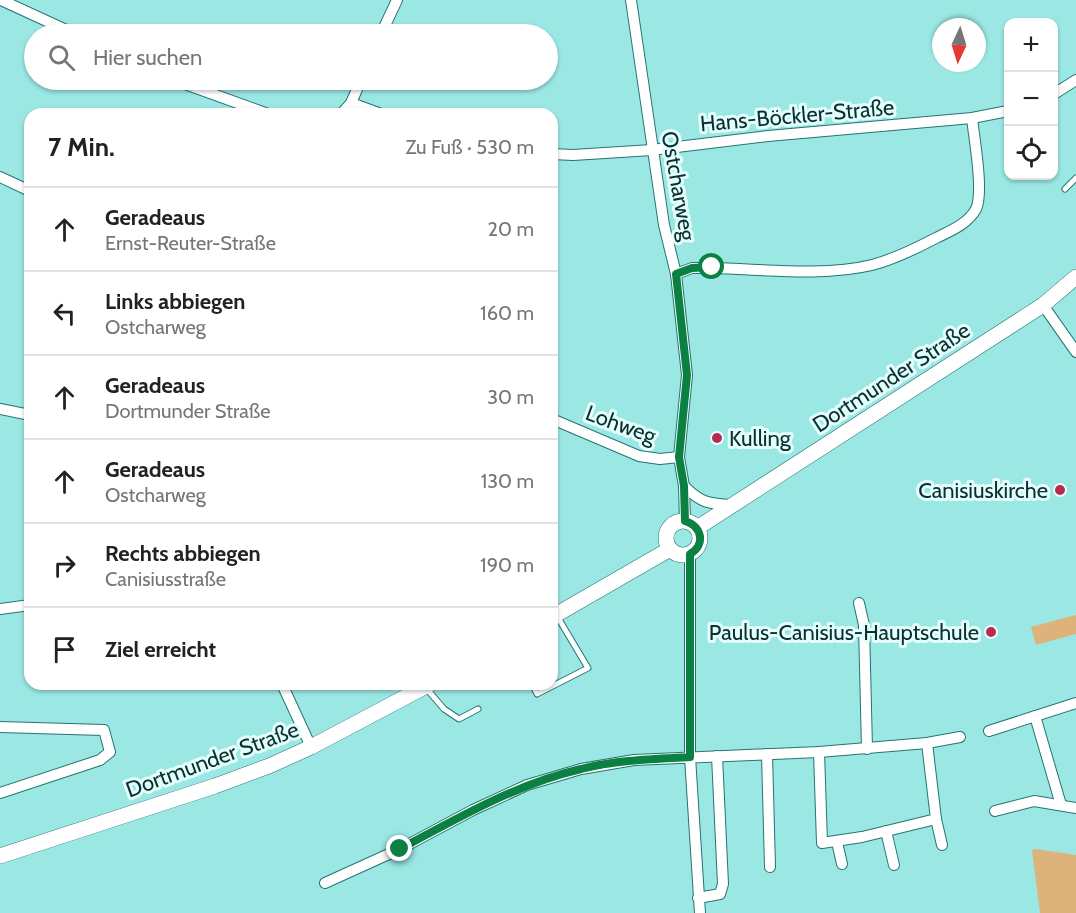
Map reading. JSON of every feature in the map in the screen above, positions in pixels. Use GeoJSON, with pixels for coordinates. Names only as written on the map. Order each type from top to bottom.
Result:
{"type":"FeatureCollection","features":[{"type":"Feature","properties":{"kind":"main road","name":"Dortmunder Straße"},"geometry":{"type":"LineString","coordinates":[[670,549],[666,540],[668,530],[675,523],[691,524],[735,505],[1043,305],[1076,277]]}},
{"type":"Feature","properties":{"kind":"main road"},"geometry":{"type":"LineString","coordinates":[[558,614],[670,549],[681,555],[690,554],[698,548],[700,543],[700,532],[691,524]]}},
{"type":"Feature","properties":{"kind":"main road","name":"Dortmunder Straße"},"geometry":{"type":"LineString","coordinates":[[0,856],[215,786],[269,766],[311,747],[418,690]]}},
{"type":"Feature","properties":{"kind":"street"},"geometry":{"type":"LineString","coordinates":[[1,0],[53,24]]}},
{"type":"Feature","properties":{"kind":"street"},"geometry":{"type":"LineString","coordinates":[[386,24],[397,0]]}},
{"type":"Feature","properties":{"kind":"street","name":"Ostcharweg"},"geometry":{"type":"LineString","coordinates":[[631,0],[664,225],[676,274],[687,375],[679,457],[691,524]]}},
{"type":"Feature","properties":{"kind":"street"},"geometry":{"type":"LineString","coordinates":[[1058,91],[1076,80]]}},
{"type":"Feature","properties":{"kind":"street"},"geometry":{"type":"LineString","coordinates":[[202,90],[251,108]]}},
{"type":"Feature","properties":{"kind":"street"},"geometry":{"type":"LineString","coordinates":[[346,108],[357,90]]}},
{"type":"Feature","properties":{"kind":"street"},"geometry":{"type":"LineString","coordinates":[[351,103],[365,108]]}},
{"type":"Feature","properties":{"kind":"street","name":"Hans-Böckler-Straße"},"geometry":{"type":"LineString","coordinates":[[558,154],[652,150],[757,137],[972,118],[1004,112]]}},
{"type":"Feature","properties":{"kind":"street"},"geometry":{"type":"LineString","coordinates":[[676,274],[692,268],[712,267],[842,270],[873,265],[903,255],[948,232],[970,218],[977,207],[978,169],[972,118]]}},
{"type":"Feature","properties":{"kind":"street"},"geometry":{"type":"LineString","coordinates":[[0,177],[24,188]]}},
{"type":"Feature","properties":{"kind":"street"},"geometry":{"type":"LineString","coordinates":[[1043,305],[1076,352]]}},
{"type":"Feature","properties":{"kind":"street"},"geometry":{"type":"LineString","coordinates":[[0,409],[24,414]]}},
{"type":"Feature","properties":{"kind":"street","name":"Lohweg"},"geometry":{"type":"LineString","coordinates":[[558,422],[639,456],[660,459],[679,457]]}},
{"type":"Feature","properties":{"kind":"street"},"geometry":{"type":"LineString","coordinates":[[684,486],[708,504],[735,505]]}},
{"type":"Feature","properties":{"kind":"street"},"geometry":{"type":"LineString","coordinates":[[690,554],[690,757],[700,913]]}},
{"type":"Feature","properties":{"kind":"street"},"geometry":{"type":"LineString","coordinates":[[858,603],[864,625],[867,748]]}},
{"type":"Feature","properties":{"kind":"street"},"geometry":{"type":"LineString","coordinates":[[0,609],[24,606]]}},
{"type":"Feature","properties":{"kind":"street"},"geometry":{"type":"LineString","coordinates":[[285,690],[311,747]]}},
{"type":"Feature","properties":{"kind":"street"},"geometry":{"type":"LineString","coordinates":[[989,730],[1076,703]]}},
{"type":"Feature","properties":{"kind":"street"},"geometry":{"type":"LineString","coordinates":[[1035,716],[1061,806]]}},
{"type":"Feature","properties":{"kind":"street"},"geometry":{"type":"LineString","coordinates":[[0,727],[104,730],[110,752],[100,760],[0,793]]}},
{"type":"Feature","properties":{"kind":"street"},"geometry":{"type":"LineString","coordinates":[[325,883],[400,849],[473,810],[527,785],[580,769],[634,760],[819,752],[927,743],[960,737]]}},
{"type":"Feature","properties":{"kind":"street"},"geometry":{"type":"LineString","coordinates":[[927,743],[936,819],[942,845]]}},
{"type":"Feature","properties":{"kind":"street"},"geometry":{"type":"LineString","coordinates":[[819,752],[822,843],[837,842],[936,819]]}},
{"type":"Feature","properties":{"kind":"street"},"geometry":{"type":"LineString","coordinates":[[767,754],[770,867]]}},
{"type":"Feature","properties":{"kind":"street"},"geometry":{"type":"LineString","coordinates":[[698,898],[720,894],[723,884],[717,756]]}},
{"type":"Feature","properties":{"kind":"street"},"geometry":{"type":"LineString","coordinates":[[995,811],[1034,801],[1076,808]]}},
{"type":"Feature","properties":{"kind":"street"},"geometry":{"type":"LineString","coordinates":[[886,831],[894,865]]}},
{"type":"Feature","properties":{"kind":"street"},"geometry":{"type":"LineString","coordinates":[[837,842],[842,864]]}},
{"type":"Feature","properties":{"kind":"lane"},"geometry":{"type":"LineString","coordinates":[[1065,189],[1076,178]]}},
{"type":"Feature","properties":{"kind":"lane"},"geometry":{"type":"LineString","coordinates":[[558,622],[588,668],[558,683]]}},
{"type":"Feature","properties":{"kind":"lane"},"geometry":{"type":"LineString","coordinates":[[431,690],[444,709],[459,719],[478,709]]}},
{"type":"Feature","properties":{"kind":"shaded area"},"geometry":{"type":"Polygon","coordinates":[[[1076,615],[1076,634],[1036,645],[1031,627],[1076,615]]]}},
{"type":"Feature","properties":{"kind":"shaded area"},"geometry":{"type":"Polygon","coordinates":[[[1032,850],[1076,855],[1076,913],[1040,913],[1032,850]]]}},
{"type":"Feature","properties":{"kind":"place","name":"Kulling"},"geometry":{"type":"Point","coordinates":[717,438]}},
{"type":"Feature","properties":{"kind":"place","name":"Canisiuskirche"},"geometry":{"type":"Point","coordinates":[1060,490]}},
{"type":"Feature","properties":{"kind":"place","name":"Paulus-Canisius-Hauptschule"},"geometry":{"type":"Point","coordinates":[991,632]}},
{"type":"Feature","properties":{"kind":"route"},"geometry":{"type":"LineString","coordinates":[[400,849],[473,810],[527,785],[580,769],[634,760],[690,757],[690,554],[698,548],[701,538],[697,528],[685,521],[684,486],[679,457],[687,375],[676,274],[692,268],[712,267]]}}]}
